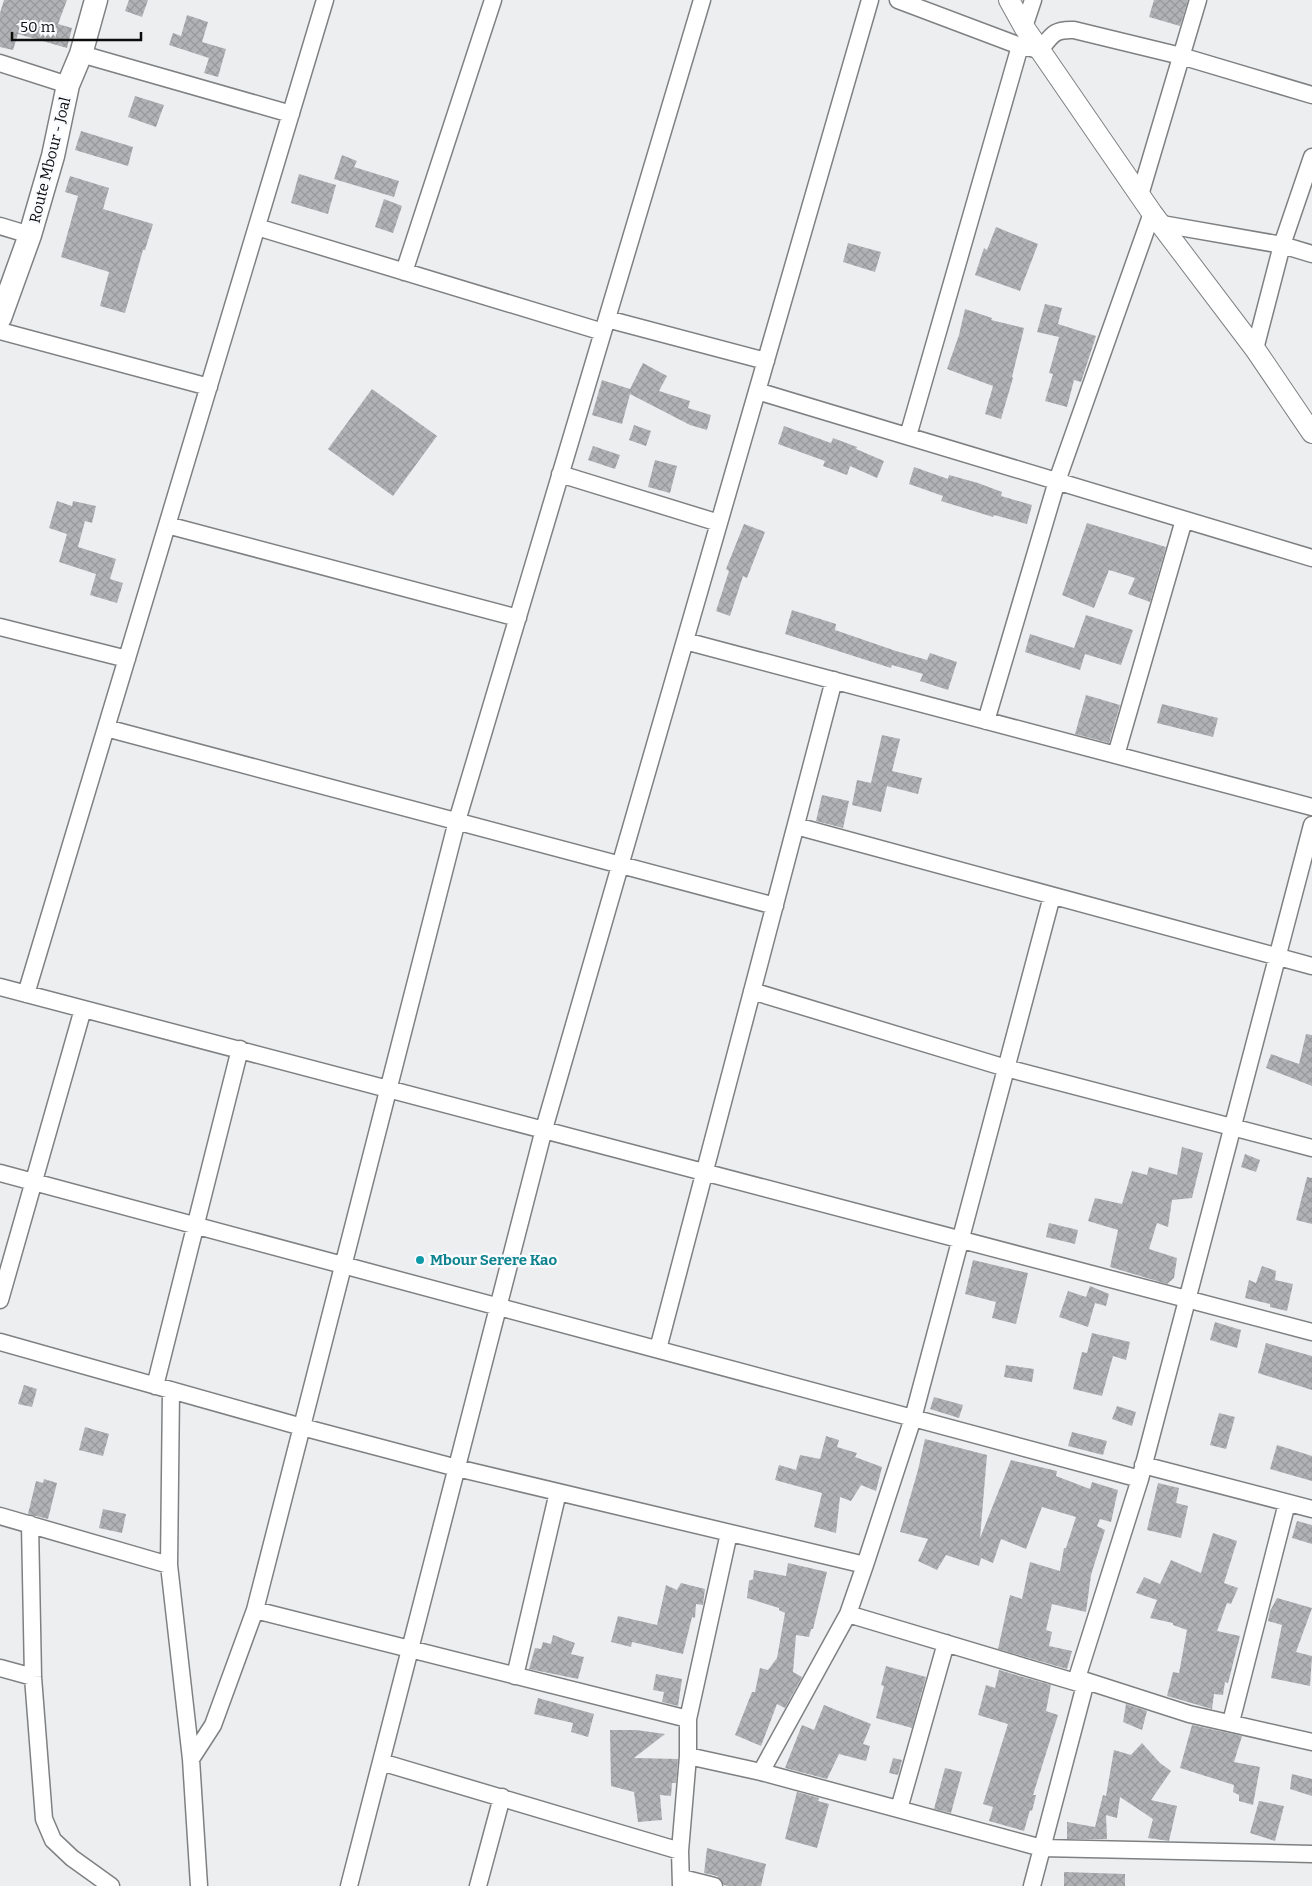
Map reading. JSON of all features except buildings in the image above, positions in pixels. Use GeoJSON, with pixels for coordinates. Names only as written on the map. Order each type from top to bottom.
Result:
{"type":"FeatureCollection","features":[{"type":"Feature","properties":{"kind":"main road","name":"Route Mbour - Joal"},"geometry":{"type":"LineString","coordinates":[[0,318],[30,235],[53,156],[68,86],[81,54],[96,0]]}},
{"type":"Feature","properties":{"kind":"street"},"geometry":{"type":"LineString","coordinates":[[26,994],[325,0]]}},
{"type":"Feature","properties":{"kind":"street"},"geometry":{"type":"LineString","coordinates":[[404,272],[493,0]]}},
{"type":"Feature","properties":{"kind":"street"},"geometry":{"type":"LineString","coordinates":[[191,1759],[214,1725],[255,1610],[457,821],[702,0]]}},
{"type":"Feature","properties":{"kind":"street"},"geometry":{"type":"LineString","coordinates":[[349,1886],[544,1129],[870,0]]}},
{"type":"Feature","properties":{"kind":"street"},"geometry":{"type":"LineString","coordinates":[[898,0],[1022,36],[1040,50],[1140,195],[1255,349],[1312,433]]}},
{"type":"Feature","properties":{"kind":"street"},"geometry":{"type":"LineString","coordinates":[[1009,0],[1022,36]]}},
{"type":"Feature","properties":{"kind":"street"},"geometry":{"type":"LineString","coordinates":[[908,436],[1033,0]]}},
{"type":"Feature","properties":{"kind":"street"},"geometry":{"type":"LineString","coordinates":[[1140,195],[1198,0]]}},
{"type":"Feature","properties":{"kind":"street"},"geometry":{"type":"LineString","coordinates":[[1040,50],[1052,35],[1060,30],[1074,30],[1181,56],[1312,95]]}},
{"type":"Feature","properties":{"kind":"street"},"geometry":{"type":"LineString","coordinates":[[81,54],[291,114]]}},
{"type":"Feature","properties":{"kind":"street"},"geometry":{"type":"LineString","coordinates":[[0,63],[68,86]]}},
{"type":"Feature","properties":{"kind":"street"},"geometry":{"type":"LineString","coordinates":[[1255,349],[1282,245],[1312,157]]}},
{"type":"Feature","properties":{"kind":"street"},"geometry":{"type":"LineString","coordinates":[[1157,218],[1282,245],[1312,254]]}},
{"type":"Feature","properties":{"kind":"street"},"geometry":{"type":"LineString","coordinates":[[986,721],[1057,481],[1157,218]]}},
{"type":"Feature","properties":{"kind":"street"},"geometry":{"type":"LineString","coordinates":[[0,226],[30,235]]}},
{"type":"Feature","properties":{"kind":"street"},"geometry":{"type":"LineString","coordinates":[[256,227],[404,272],[605,325],[766,361]]}},
{"type":"Feature","properties":{"kind":"street"},"geometry":{"type":"LineString","coordinates":[[0,331],[208,387]]}},
{"type":"Feature","properties":{"kind":"street"},"geometry":{"type":"LineString","coordinates":[[757,391],[1312,558]]}},
{"type":"Feature","properties":{"kind":"street"},"geometry":{"type":"LineString","coordinates":[[560,474],[719,523]]}},
{"type":"Feature","properties":{"kind":"street"},"geometry":{"type":"LineString","coordinates":[[1116,755],[1184,520]]}},
{"type":"Feature","properties":{"kind":"street"},"geometry":{"type":"LineString","coordinates":[[167,525],[518,618]]}},
{"type":"Feature","properties":{"kind":"street"},"geometry":{"type":"LineString","coordinates":[[0,627],[127,659]]}},
{"type":"Feature","properties":{"kind":"street"},"geometry":{"type":"LineString","coordinates":[[685,641],[1312,807]]}},
{"type":"Feature","properties":{"kind":"street"},"geometry":{"type":"LineString","coordinates":[[658,1349],[834,680]]}},
{"type":"Feature","properties":{"kind":"street"},"geometry":{"type":"LineString","coordinates":[[106,728],[775,906]]}},
{"type":"Feature","properties":{"kind":"street"},"geometry":{"type":"LineString","coordinates":[[1032,1886],[1081,1681],[1142,1471],[1312,825]]}},
{"type":"Feature","properties":{"kind":"street"},"geometry":{"type":"LineString","coordinates":[[796,826],[1312,966]]}},
{"type":"Feature","properties":{"kind":"street"},"geometry":{"type":"LineString","coordinates":[[761,1772],[848,1614],[865,1565],[913,1418],[1052,896]]}},
{"type":"Feature","properties":{"kind":"street"},"geometry":{"type":"LineString","coordinates":[[0,987],[1312,1332]]}},
{"type":"Feature","properties":{"kind":"street"},"geometry":{"type":"LineString","coordinates":[[752,991],[1006,1068],[1312,1148]]}},
{"type":"Feature","properties":{"kind":"street"},"geometry":{"type":"LineString","coordinates":[[0,1300],[83,1009]]}},
{"type":"Feature","properties":{"kind":"street"},"geometry":{"type":"LineString","coordinates":[[199,1886],[191,1759],[169,1566],[163,1388],[196,1226],[240,1049]]}},
{"type":"Feature","properties":{"kind":"street"},"geometry":{"type":"LineString","coordinates":[[0,1173],[913,1418],[1312,1510]]}},
{"type":"Feature","properties":{"kind":"street"},"geometry":{"type":"LineString","coordinates":[[0,1342],[302,1427],[457,1468],[865,1565]]}},
{"type":"Feature","properties":{"kind":"street"},"geometry":{"type":"LineString","coordinates":[[515,1676],[558,1492]]}},
{"type":"Feature","properties":{"kind":"street"},"geometry":{"type":"LineString","coordinates":[[1231,1722],[1287,1503]]}},
{"type":"Feature","properties":{"kind":"street"},"geometry":{"type":"LineString","coordinates":[[0,1516],[169,1566]]}},
{"type":"Feature","properties":{"kind":"street"},"geometry":{"type":"LineString","coordinates":[[30,1524],[33,1677],[44,1819],[53,1840],[72,1858],[111,1886]]}},
{"type":"Feature","properties":{"kind":"street"},"geometry":{"type":"LineString","coordinates":[[714,1886],[682,1882],[680,1851],[688,1756],[688,1719],[729,1534]]}},
{"type":"Feature","properties":{"kind":"street"},"geometry":{"type":"LineString","coordinates":[[255,1610],[688,1719]]}},
{"type":"Feature","properties":{"kind":"street"},"geometry":{"type":"LineString","coordinates":[[848,1614],[1189,1714],[1231,1722],[1312,1742]]}},
{"type":"Feature","properties":{"kind":"street"},"geometry":{"type":"LineString","coordinates":[[899,1809],[946,1643]]}},
{"type":"Feature","properties":{"kind":"street"},"geometry":{"type":"LineString","coordinates":[[0,1668],[33,1677]]}},
{"type":"Feature","properties":{"kind":"street"},"geometry":{"type":"LineString","coordinates":[[688,1756],[761,1772],[1042,1848],[1312,1854]]}},
{"type":"Feature","properties":{"kind":"street"},"geometry":{"type":"LineString","coordinates":[[381,1762],[680,1851]]}},
{"type":"Feature","properties":{"kind":"street"},"geometry":{"type":"LineString","coordinates":[[478,1886],[502,1797]]}},
{"type":"Feature","properties":{"kind":"place","name":"Mbour Serere Kao"},"geometry":{"type":"Point","coordinates":[420,1260]}}]}
